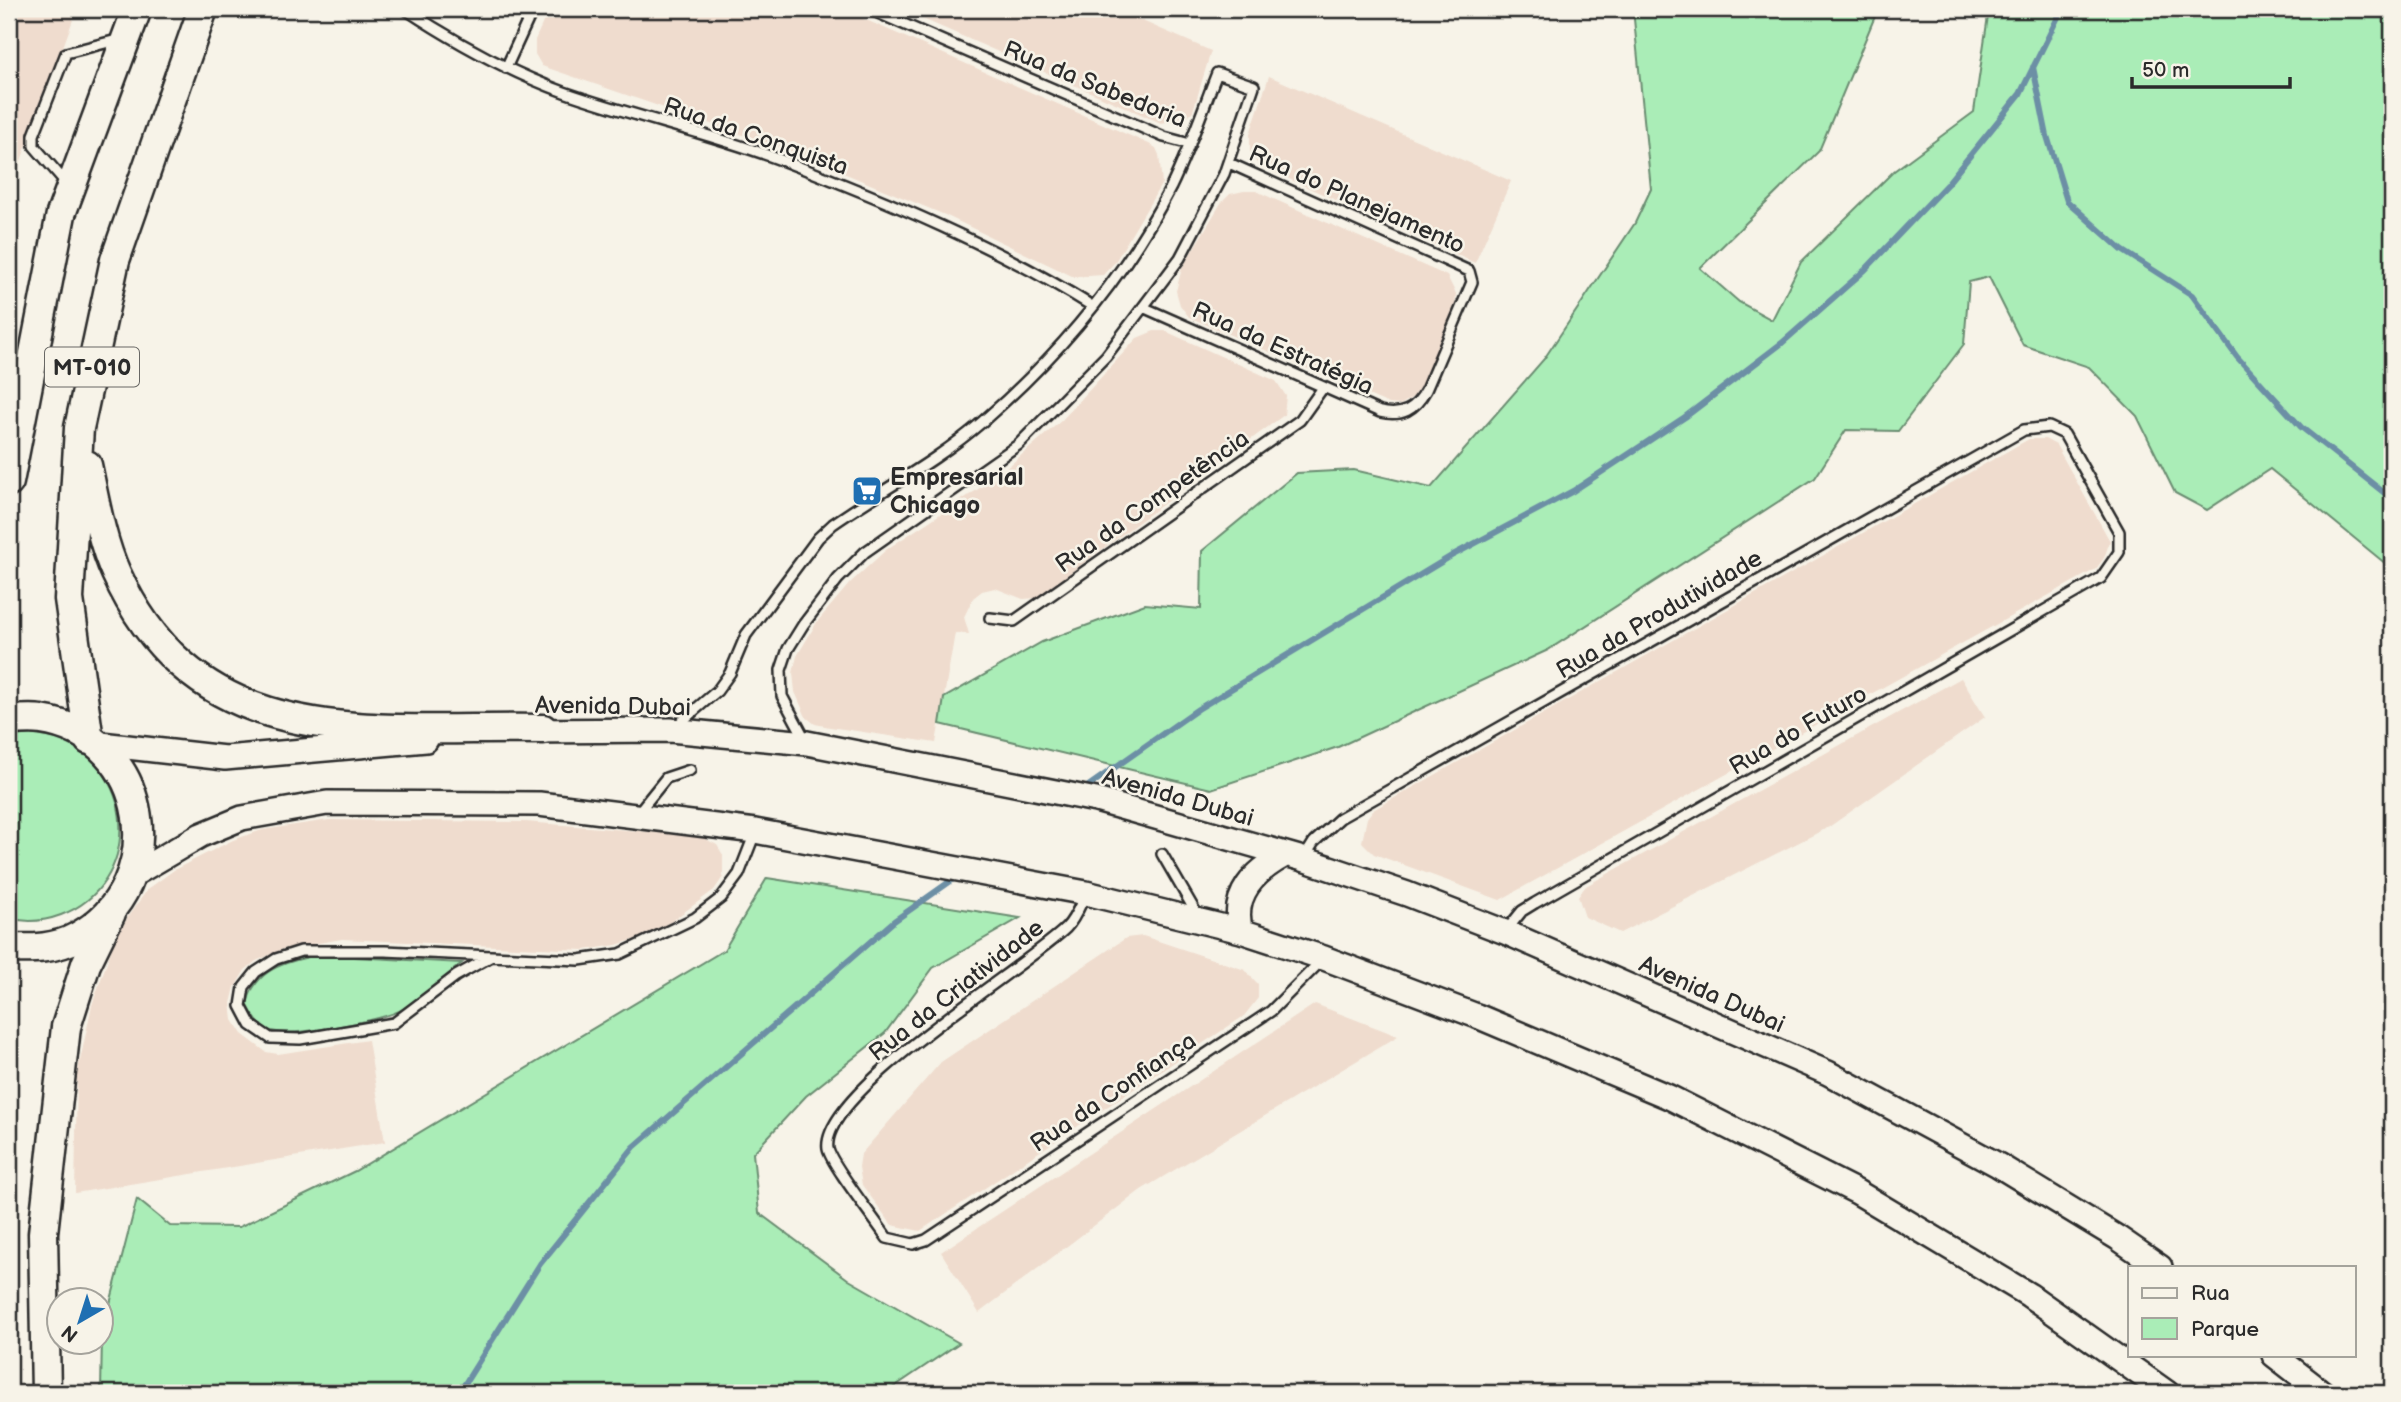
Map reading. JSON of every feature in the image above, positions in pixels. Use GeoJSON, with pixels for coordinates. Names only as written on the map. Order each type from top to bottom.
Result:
{"type":"FeatureCollection","features":[{"type":"Feature","properties":{"kind":"main road","name":"MT-010"},"geometry":{"type":"LineString","coordinates":[[9,482],[61,214],[136,9]]}},
{"type":"Feature","properties":{"kind":"main road","name":"MT-010"},"geometry":{"type":"LineString","coordinates":[[91,741],[69,599],[79,428],[115,260],[203,9]]}},
{"type":"Feature","properties":{"kind":"main road"},"geometry":{"type":"LineString","coordinates":[[79,428],[100,526],[116,573],[148,631],[180,667],[224,695],[281,717],[308,722],[347,728],[544,729]]}},
{"type":"Feature","properties":{"kind":"main road"},"geometry":{"type":"LineString","coordinates":[[9,720],[40,719],[70,728],[91,741],[114,760],[128,781],[139,814],[136,859],[131,876],[86,964],[66,1027],[43,1233],[46,1393]]}},
{"type":"Feature","properties":{"kind":"main road"},"geometry":{"type":"LineString","coordinates":[[9,948],[39,949],[75,939],[111,913]]}},
{"type":"Feature","properties":{"kind":"street","name":"Avenida Dubai"},"geometry":{"type":"LineString","coordinates":[[91,741],[225,758],[544,729],[670,730],[807,743],[1096,800],[1294,857],[1408,894],[1505,932],[1828,1073],[1998,1165],[2118,1238],[2159,1266]]}},
{"type":"Feature","properties":{"kind":"street"},"geometry":{"type":"LineString","coordinates":[[131,876],[201,835],[242,818],[327,803],[539,804],[755,831],[1086,893],[1241,931],[1324,958],[1477,1016],[1669,1097],[1857,1192],[2029,1295],[2167,1393]]}},
{"type":"Feature","properties":{"kind":"street"},"geometry":{"type":"LineString","coordinates":[[1241,931],[1237,916],[1242,892],[1262,867],[1294,857]]}},
{"type":"Feature","properties":{"kind":"street"},"geometry":{"type":"LineString","coordinates":[[2275,1356],[2323,1393]]}},
{"type":"Feature","properties":{"kind":"lane","name":"Rua da Conquista"},"geometry":{"type":"LineString","coordinates":[[405,9],[460,45],[506,68],[563,92],[780,160],[1037,271],[1092,306]]}},
{"type":"Feature","properties":{"kind":"lane"},"geometry":{"type":"LineString","coordinates":[[506,68],[533,9]]}},
{"type":"Feature","properties":{"kind":"lane","name":"Rua da Sabedoria"},"geometry":{"type":"LineString","coordinates":[[869,9],[1164,137],[1190,144]]}},
{"type":"Feature","properties":{"kind":"lane"},"geometry":{"type":"LineString","coordinates":[[71,189],[34,146],[34,135],[66,53],[126,38]]}},
{"type":"Feature","properties":{"kind":"lane"},"geometry":{"type":"LineString","coordinates":[[670,730],[692,715],[717,691],[730,673],[746,635],[818,538],[833,524],[981,424],[1027,381],[1092,306],[1145,231],[1190,144],[1217,73],[1254,86],[1229,163],[1180,258],[1145,308],[1082,385],[1018,445],[864,552],[831,588],[803,625],[788,649],[781,670],[782,696],[807,743]]}},
{"type":"Feature","properties":{"kind":"lane","name":"Rua do Planejamento"},"geometry":{"type":"LineString","coordinates":[[1229,163],[1469,271],[1472,282],[1426,390],[1419,403],[1407,412]]}},
{"type":"Feature","properties":{"kind":"lane","name":"Rua da Estratégia"},"geometry":{"type":"LineString","coordinates":[[1145,308],[1322,389],[1380,412],[1394,415],[1407,412]]}},
{"type":"Feature","properties":{"kind":"lane","name":"Rua da Competência"},"geometry":{"type":"LineString","coordinates":[[990,618],[1014,621],[1300,420],[1322,389]]}},
{"type":"Feature","properties":{"kind":"lane","name":"Rua do Futuro"},"geometry":{"type":"LineString","coordinates":[[1505,932],[1522,911],[2101,578],[2114,564],[2119,552],[2119,532],[2064,434],[2049,427]]}},
{"type":"Feature","properties":{"kind":"lane","name":"Rua da Produtividade"},"geometry":{"type":"LineString","coordinates":[[1294,857],[1340,818],[2024,430],[2049,427]]}},
{"type":"Feature","properties":{"kind":"lane"},"geometry":{"type":"LineString","coordinates":[[635,816],[666,778],[690,770]]}},
{"type":"Feature","properties":{"kind":"lane"},"geometry":{"type":"LineString","coordinates":[[490,957],[456,976],[394,1023],[300,1039],[270,1038],[251,1025],[241,1006],[244,988],[256,972],[276,958],[301,951],[385,951],[490,957],[602,958],[620,954],[658,939],[695,918],[721,898],[739,874],[755,831]]}},
{"type":"Feature","properties":{"kind":"lane"},"geometry":{"type":"LineString","coordinates":[[1162,854],[1200,921]]}},
{"type":"Feature","properties":{"kind":"lane","name":"Rua da Criatividade"},"geometry":{"type":"LineString","coordinates":[[913,1244],[887,1238],[828,1151],[829,1132],[870,1082],[928,1032],[1068,926],[1086,893]]}},
{"type":"Feature","properties":{"kind":"lane","name":"Rua da Confiança"},"geometry":{"type":"LineString","coordinates":[[913,1244],[926,1240],[1271,1011],[1324,958]]}},
{"type":"Feature","properties":{"kind":"shaded area"},"geometry":{"type":"Polygon","coordinates":[[[9,9],[77,9],[12,185],[9,184],[9,9]]]}},
{"type":"Feature","properties":{"kind":"shaded area"},"geometry":{"type":"Polygon","coordinates":[[[549,9],[841,9],[1149,144],[1156,148],[1159,155],[1162,183],[1115,262],[1103,275],[1074,277],[945,215],[795,153],[542,66],[535,54],[535,40],[549,9]]]}},
{"type":"Feature","properties":{"kind":"shaded area"},"geometry":{"type":"Polygon","coordinates":[[[900,9],[1115,9],[1211,51],[1193,111],[1184,119],[1161,123],[900,9]]]}},
{"type":"Feature","properties":{"kind":"shaded area"},"geometry":{"type":"Polygon","coordinates":[[[1269,76],[1511,181],[1475,263],[1258,165],[1250,151],[1250,134],[1269,76]]]}},
{"type":"Feature","properties":{"kind":"shaded area"},"geometry":{"type":"Polygon","coordinates":[[[1256,191],[1447,276],[1456,294],[1455,305],[1421,386],[1413,397],[1400,405],[1389,404],[1189,317],[1180,305],[1176,291],[1182,268],[1221,203],[1230,194],[1256,191]]]}},
{"type":"Feature","properties":{"kind":"shaded area"},"geometry":{"type":"Polygon","coordinates":[[[1154,331],[1165,331],[1276,381],[1286,396],[1284,415],[1036,598],[1023,599],[995,588],[982,591],[973,598],[964,617],[969,634],[955,633],[936,743],[815,724],[806,717],[795,692],[793,673],[797,656],[817,622],[850,583],[887,549],[995,478],[1062,420],[1137,338],[1154,331]]]}},
{"type":"Feature","properties":{"kind":"shaded area"},"geometry":{"type":"Polygon","coordinates":[[[2029,439],[2045,439],[2056,445],[2110,541],[2104,558],[2096,569],[1500,900],[1374,854],[1362,842],[1367,818],[1373,810],[2029,439]]]}},
{"type":"Feature","properties":{"kind":"shaded area"},"geometry":{"type":"Polygon","coordinates":[[[1961,678],[1985,717],[1829,827],[1620,933],[1585,917],[1578,896],[1586,886],[1961,678]]]}},
{"type":"Feature","properties":{"kind":"shaded area"},"geometry":{"type":"Polygon","coordinates":[[[329,820],[526,822],[700,836],[717,845],[723,855],[723,877],[714,890],[672,921],[646,936],[616,945],[585,950],[342,939],[283,949],[256,961],[245,970],[235,987],[231,1003],[233,1020],[242,1034],[266,1052],[278,1054],[368,1040],[385,1142],[75,1193],[77,1075],[92,1005],[114,942],[129,915],[148,889],[174,870],[233,840],[262,830],[329,820]]]}},
{"type":"Feature","properties":{"kind":"shaded area"},"geometry":{"type":"Polygon","coordinates":[[[1143,936],[1245,970],[1258,984],[1258,998],[1244,1016],[920,1231],[892,1225],[862,1185],[859,1167],[861,1154],[941,1062],[1126,938],[1143,936]]]}},
{"type":"Feature","properties":{"kind":"shaded area"},"geometry":{"type":"Polygon","coordinates":[[[1315,1004],[1398,1036],[1141,1190],[979,1313],[941,1252],[1315,1004]]]}},
{"type":"Feature","properties":{"kind":"green space"},"geometry":{"type":"Polygon","coordinates":[[[1633,9],[1878,9],[1819,151],[1700,268],[1739,302],[1772,320],[1801,262],[1894,171],[1974,112],[1989,9],[2392,9],[2392,569],[2270,469],[2207,510],[2175,493],[2137,416],[2089,367],[2023,345],[1989,277],[1969,282],[1964,344],[1898,431],[1846,430],[1815,478],[1548,650],[1338,747],[1211,789],[940,724],[944,698],[1042,642],[1145,604],[1201,609],[1202,551],[1297,473],[1354,470],[1431,488],[1544,359],[1635,223],[1651,189],[1633,9]]]}},
{"type":"Feature","properties":{"kind":"green space"},"geometry":{"type":"Polygon","coordinates":[[[30,734],[62,740],[87,755],[106,777],[117,802],[120,828],[117,855],[106,880],[87,900],[61,915],[29,921],[9,918],[9,737],[30,734]]]}},
{"type":"Feature","properties":{"kind":"green space"},"geometry":{"type":"Polygon","coordinates":[[[767,878],[1020,918],[933,968],[885,1033],[806,1096],[753,1153],[759,1213],[849,1280],[959,1343],[885,1393],[101,1393],[102,1356],[116,1356],[115,1286],[137,1199],[170,1226],[239,1227],[355,1171],[724,950],[767,878]]]}},
{"type":"Feature","properties":{"kind":"green space"},"geometry":{"type":"Polygon","coordinates":[[[318,955],[462,963],[403,1009],[393,1013],[298,1032],[271,1031],[263,1027],[247,1004],[257,982],[284,964],[318,955]]]}},
{"type":"Feature","properties":{"kind":"waterway"},"geometry":{"type":"LineString","coordinates":[[1087,787],[1198,709],[1453,555],[1573,491],[1685,417],[1782,343],[1865,270],[1947,184],[2020,94],[2062,9]]}},
{"type":"Feature","properties":{"kind":"waterway"},"geometry":{"type":"LineString","coordinates":[[2033,67],[2047,136],[2067,201],[2122,250],[2192,295],[2237,357],[2301,427],[2392,499]]}},
{"type":"Feature","properties":{"kind":"waterway"},"geometry":{"type":"LineString","coordinates":[[459,1393],[540,1264],[634,1147],[894,921],[955,878]]}},
{"type":"Feature","properties":{"kind":"place","name":"Empresarial Chicago"},"geometry":{"type":"Point","coordinates":[867,491]}}]}
